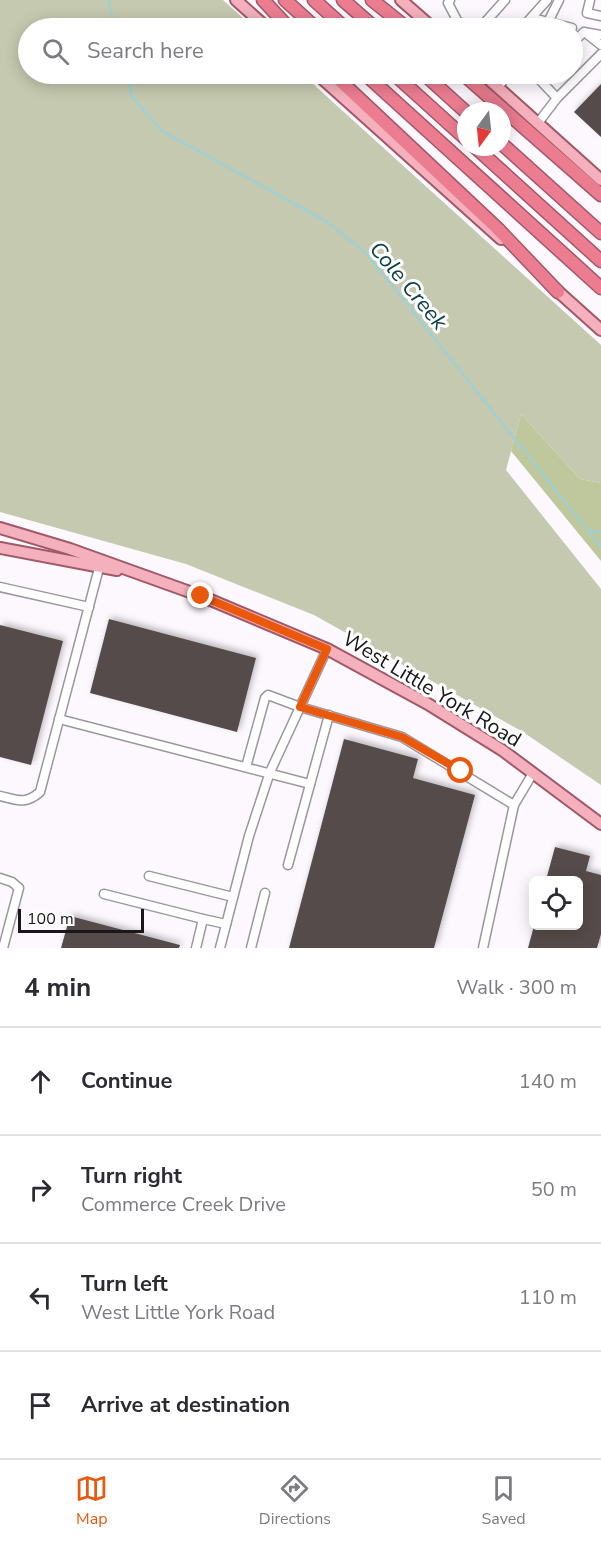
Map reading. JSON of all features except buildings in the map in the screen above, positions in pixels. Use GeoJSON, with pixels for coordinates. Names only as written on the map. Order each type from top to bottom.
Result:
{"type":"FeatureCollection","features":[{"type":"Feature","properties":{"kind":"highway"},"geometry":{"type":"LineString","coordinates":[[263,0],[280,18]]}},
{"type":"Feature","properties":{"kind":"highway"},"geometry":{"type":"LineString","coordinates":[[285,0],[305,18]]}},
{"type":"Feature","properties":{"kind":"highway"},"geometry":{"type":"LineString","coordinates":[[314,0],[334,18]]}},
{"type":"Feature","properties":{"kind":"highway"},"geometry":{"type":"LineString","coordinates":[[343,0],[364,18]]}},
{"type":"Feature","properties":{"kind":"highway"},"geometry":{"type":"LineString","coordinates":[[372,0],[394,18]]}},
{"type":"Feature","properties":{"kind":"highway"},"geometry":{"type":"LineString","coordinates":[[344,84],[498,229],[558,292]]}},
{"type":"Feature","properties":{"kind":"highway"},"geometry":{"type":"LineString","coordinates":[[376,84],[601,288]]}},
{"type":"Feature","properties":{"kind":"highway"},"geometry":{"type":"LineString","coordinates":[[405,84],[457,131]]}},
{"type":"Feature","properties":{"kind":"highway"},"geometry":{"type":"LineString","coordinates":[[435,84],[457,104]]}},
{"type":"Feature","properties":{"kind":"highway"},"geometry":{"type":"LineString","coordinates":[[474,84],[601,195]]}},
{"type":"Feature","properties":{"kind":"highway"},"geometry":{"type":"LineString","coordinates":[[511,152],[601,233]]}},
{"type":"Feature","properties":{"kind":"highway"},"geometry":{"type":"LineString","coordinates":[[485,156],[601,261]]}},
{"type":"Feature","properties":{"kind":"main road"},"geometry":{"type":"LineString","coordinates":[[236,0],[256,18]]}},
{"type":"Feature","properties":{"kind":"main road"},"geometry":{"type":"LineString","coordinates":[[401,0],[422,18]]}},
{"type":"Feature","properties":{"kind":"main road"},"geometry":{"type":"LineString","coordinates":[[328,84],[601,330]]}},
{"type":"Feature","properties":{"kind":"main road"},"geometry":{"type":"LineString","coordinates":[[495,84],[601,180]]}},
{"type":"Feature","properties":{"kind":"main road","name":"West Little York Road"},"geometry":{"type":"LineString","coordinates":[[0,528],[70,549],[201,596],[327,649],[428,704],[502,750],[601,824]]}},
{"type":"Feature","properties":{"kind":"main road","name":"West Little York Road"},"geometry":{"type":"LineString","coordinates":[[0,548],[99,568],[130,571]]}},
{"type":"Feature","properties":{"kind":"street"},"geometry":{"type":"LineString","coordinates":[[450,0],[448,3],[456,18]]}},
{"type":"Feature","properties":{"kind":"street"},"geometry":{"type":"LineString","coordinates":[[489,18],[506,0]]}},
{"type":"Feature","properties":{"kind":"street"},"geometry":{"type":"LineString","coordinates":[[532,18],[547,0]]}},
{"type":"Feature","properties":{"kind":"street"},"geometry":{"type":"LineString","coordinates":[[551,18],[559,0]]}},
{"type":"Feature","properties":{"kind":"street"},"geometry":{"type":"LineString","coordinates":[[590,0],[587,13],[601,16]]}},
{"type":"Feature","properties":{"kind":"street"},"geometry":{"type":"LineString","coordinates":[[584,32],[601,35]]}},
{"type":"Feature","properties":{"kind":"street"},"geometry":{"type":"LineString","coordinates":[[584,32],[601,45]]}},
{"type":"Feature","properties":{"kind":"street"},"geometry":{"type":"LineString","coordinates":[[583,72],[601,54]]}},
{"type":"Feature","properties":{"kind":"street"},"geometry":{"type":"LineString","coordinates":[[544,84],[557,98]]}},
{"type":"Feature","properties":{"kind":"street"},"geometry":{"type":"LineString","coordinates":[[538,123],[571,84]]}},
{"type":"Feature","properties":{"kind":"street"},"geometry":{"type":"LineString","coordinates":[[0,796],[21,801],[31,799],[40,792],[99,568]]}},
{"type":"Feature","properties":{"kind":"street"},"geometry":{"type":"LineString","coordinates":[[0,587],[89,607]]}},
{"type":"Feature","properties":{"kind":"street"},"geometry":{"type":"LineString","coordinates":[[220,948],[249,836],[270,772],[327,649]]}},
{"type":"Feature","properties":{"kind":"street"},"geometry":{"type":"LineString","coordinates":[[246,767],[265,698],[268,695],[300,707],[402,737],[514,805]]}},
{"type":"Feature","properties":{"kind":"street"},"geometry":{"type":"LineString","coordinates":[[288,865],[328,715]]}},
{"type":"Feature","properties":{"kind":"street"},"geometry":{"type":"LineString","coordinates":[[59,719],[310,783]]}},
{"type":"Feature","properties":{"kind":"street"},"geometry":{"type":"LineString","coordinates":[[483,948],[514,805],[533,773]]}},
{"type":"Feature","properties":{"kind":"street"},"geometry":{"type":"LineString","coordinates":[[149,876],[233,897]]}},
{"type":"Feature","properties":{"kind":"street"},"geometry":{"type":"LineString","coordinates":[[0,878],[12,882],[19,888],[3,948]]}},
{"type":"Feature","properties":{"kind":"street"},"geometry":{"type":"LineString","coordinates":[[250,948],[265,893]]}},
{"type":"Feature","properties":{"kind":"street"},"geometry":{"type":"LineString","coordinates":[[104,894],[226,924]]}},
{"type":"Feature","properties":{"kind":"street"},"geometry":{"type":"LineString","coordinates":[[196,948],[203,919]]}},
{"type":"Feature","properties":{"kind":"green space"},"geometry":{"type":"Polygon","coordinates":[[[0,0],[223,0],[243,18],[18,18],[18,84],[313,84],[601,345],[601,483],[580,479],[521,414],[506,470],[601,589],[601,785],[523,732],[314,615],[186,564],[0,512],[0,0]]]}},
{"type":"Feature","properties":{"kind":"green space"},"geometry":{"type":"Polygon","coordinates":[[[521,414],[580,479],[601,483],[601,561],[511,451],[521,414]]]}},
{"type":"Feature","properties":{"kind":"waterway","name":"Cole Creek"},"geometry":{"type":"LineString","coordinates":[[108,0],[112,18]]}},
{"type":"Feature","properties":{"kind":"waterway","name":"Cole Creek"},"geometry":{"type":"LineString","coordinates":[[129,84],[132,97],[162,131],[326,221],[366,253],[601,547]]}},
{"type":"Feature","properties":{"kind":"waterway"},"geometry":{"type":"LineString","coordinates":[[589,531],[601,532]]}},
{"type":"Feature","properties":{"kind":"route"},"geometry":{"type":"LineString","coordinates":[[201,596],[327,649],[300,707],[402,737],[461,771]]}}]}
